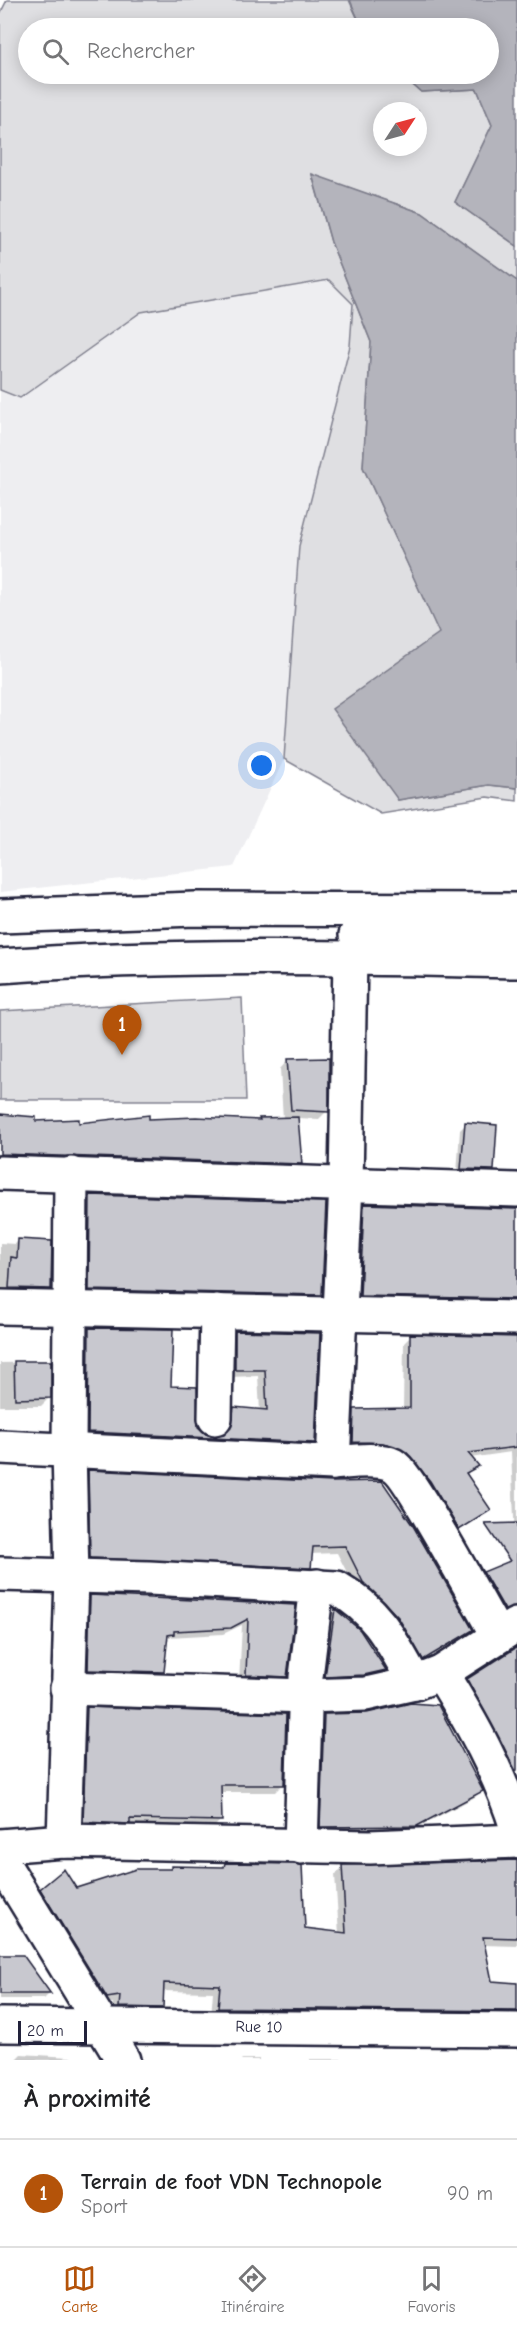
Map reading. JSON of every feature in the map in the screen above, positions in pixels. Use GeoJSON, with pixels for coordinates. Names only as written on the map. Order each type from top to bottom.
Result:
{"type":"FeatureCollection","features":[{"type":"Feature","properties":{"kind":"street"},"geometry":{"type":"LineString","coordinates":[[0,916],[195,909],[517,910]]}},
{"type":"Feature","properties":{"kind":"street"},"geometry":{"type":"LineString","coordinates":[[0,943],[191,936],[517,937]]}},
{"type":"Feature","properties":{"kind":"street"},"geometry":{"type":"LineString","coordinates":[[333,1463],[346,1184],[350,957]]}},
{"type":"Feature","properties":{"kind":"street"},"geometry":{"type":"LineString","coordinates":[[0,966],[99,959],[350,957],[517,961]]}},
{"type":"Feature","properties":{"kind":"street"},"geometry":{"type":"LineString","coordinates":[[0,1173],[517,1190]]}},
{"type":"Feature","properties":{"kind":"street"},"geometry":{"type":"LineString","coordinates":[[64,1841],[72,1577],[69,1449],[71,1174]]}},
{"type":"Feature","properties":{"kind":"street"},"geometry":{"type":"LineString","coordinates":[[0,1306],[517,1318]]}},
{"type":"Feature","properties":{"kind":"street"},"geometry":{"type":"LineString","coordinates":[[215,1418],[217,1311]]}},
{"type":"Feature","properties":{"kind":"street"},"geometry":{"type":"LineString","coordinates":[[0,1447],[333,1463],[382,1462],[393,1465],[507,1630],[428,1678],[366,1694],[305,1696],[67,1688]]}},
{"type":"Feature","properties":{"kind":"street"},"geometry":{"type":"LineString","coordinates":[[0,1574],[337,1588],[361,1602],[387,1634],[475,1727],[510,1782],[517,1828]]}},
{"type":"Feature","properties":{"kind":"street"},"geometry":{"type":"LineString","coordinates":[[301,1847],[305,1696],[317,1586]]}},
{"type":"Feature","properties":{"kind":"street"},"geometry":{"type":"LineString","coordinates":[[0,1846],[64,1841],[370,1847],[517,1841]]}},
{"type":"Feature","properties":{"kind":"street"},"geometry":{"type":"LineString","coordinates":[[0,1859],[123,2060]]}},
{"type":"Feature","properties":{"kind":"street","name":"Rue 10"},"geometry":{"type":"LineString","coordinates":[[0,2025],[517,2030]]}},
{"type":"Feature","properties":{"kind":"shaded area"},"geometry":{"type":"Polygon","coordinates":[[[7,0],[349,0],[357,18],[18,18],[18,84],[412,84],[421,92],[477,89],[492,125],[455,202],[517,246],[517,281],[422,213],[312,175],[331,242],[371,342],[363,467],[440,634],[398,800],[489,785],[517,788],[517,801],[487,797],[381,814],[284,759],[299,546],[350,346],[353,304],[329,280],[141,312],[20,398],[0,390],[0,14],[7,0]]]}},
{"type":"Feature","properties":{"kind":"shaded area"},"geometry":{"type":"Polygon","coordinates":[[[350,0],[517,0],[517,246],[455,202],[492,125],[477,89],[421,92],[412,84],[499,84],[499,18],[358,18],[350,0]]]}},
{"type":"Feature","properties":{"kind":"shaded area"},"geometry":{"type":"Polygon","coordinates":[[[312,174],[422,213],[517,281],[517,788],[489,785],[398,800],[332,709],[439,633],[363,467],[371,342],[331,242],[312,174]]]}},
{"type":"Feature","properties":{"kind":"shaded area"},"geometry":{"type":"Polygon","coordinates":[[[329,280],[354,304],[350,346],[299,546],[284,759],[234,867],[0,892],[0,390],[20,398],[141,312],[329,280]]]}},
{"type":"Feature","properties":{"kind":"shaded area"},"geometry":{"type":"Polygon","coordinates":[[[242,998],[246,1100],[0,1100],[0,1011],[242,998]]]}},
{"type":"Feature","properties":{"kind":"building"},"geometry":{"type":"Polygon","coordinates":[[[329,1058],[329,1112],[291,1110],[287,1059],[329,1058]]]}},
{"type":"Feature","properties":{"kind":"building"},"geometry":{"type":"Polygon","coordinates":[[[0,1114],[36,1117],[36,1121],[79,1119],[79,1123],[149,1115],[149,1119],[196,1117],[260,1120],[259,1118],[298,1117],[302,1164],[0,1154],[0,1114]]]}},
{"type":"Feature","properties":{"kind":"building"},"geometry":{"type":"Polygon","coordinates":[[[465,1122],[497,1125],[494,1170],[461,1169],[465,1122]]]}},
{"type":"Feature","properties":{"kind":"building"},"geometry":{"type":"Polygon","coordinates":[[[90,1195],[326,1202],[322,1295],[89,1290],[90,1195]]]}},
{"type":"Feature","properties":{"kind":"building"},"geometry":{"type":"Polygon","coordinates":[[[364,1204],[517,1209],[517,1299],[360,1296],[364,1204]]]}},
{"type":"Feature","properties":{"kind":"building"},"geometry":{"type":"Polygon","coordinates":[[[18,1239],[52,1241],[51,1289],[9,1288],[11,1257],[17,1258],[18,1239]]]}},
{"type":"Feature","properties":{"kind":"building"},"geometry":{"type":"Polygon","coordinates":[[[89,1328],[173,1329],[171,1386],[197,1387],[198,1427],[206,1434],[215,1437],[224,1435],[231,1428],[234,1407],[267,1410],[265,1370],[235,1370],[235,1331],[320,1333],[315,1443],[88,1432],[89,1328]]]}},
{"type":"Feature","properties":{"kind":"building"},"geometry":{"type":"Polygon","coordinates":[[[410,1334],[517,1337],[517,1447],[468,1453],[479,1466],[466,1473],[491,1510],[459,1530],[430,1481],[406,1452],[383,1443],[353,1442],[354,1409],[410,1408],[410,1334]]]}},
{"type":"Feature","properties":{"kind":"building"},"geometry":{"type":"Polygon","coordinates":[[[14,1361],[51,1361],[51,1398],[15,1399],[14,1361]]]}},
{"type":"Feature","properties":{"kind":"building"},"geometry":{"type":"Polygon","coordinates":[[[88,1470],[332,1482],[382,1481],[413,1526],[473,1630],[423,1660],[398,1617],[363,1582],[345,1546],[313,1547],[311,1568],[90,1558],[88,1470]]]}},
{"type":"Feature","properties":{"kind":"building"},"geometry":{"type":"Polygon","coordinates":[[[517,1523],[517,1607],[505,1610],[483,1572],[510,1561],[485,1524],[517,1523]]]}},
{"type":"Feature","properties":{"kind":"building"},"geometry":{"type":"Polygon","coordinates":[[[90,1595],[296,1605],[287,1677],[246,1675],[248,1619],[231,1628],[174,1631],[174,1634],[168,1635],[164,1672],[88,1670],[90,1595]]]}},
{"type":"Feature","properties":{"kind":"building"},"geometry":{"type":"Polygon","coordinates":[[[335,1609],[360,1630],[386,1670],[364,1675],[325,1677],[335,1609]]]}},
{"type":"Feature","properties":{"kind":"building"},"geometry":{"type":"Polygon","coordinates":[[[517,1647],[517,1770],[516,1771],[467,1679],[517,1647]]]}},
{"type":"Feature","properties":{"kind":"building"},"geometry":{"type":"Polygon","coordinates":[[[411,1703],[438,1705],[483,1791],[417,1826],[320,1827],[324,1714],[367,1713],[411,1703]]]}},
{"type":"Feature","properties":{"kind":"building"},"geometry":{"type":"Polygon","coordinates":[[[87,1707],[286,1714],[284,1785],[221,1785],[222,1821],[130,1819],[130,1824],[83,1822],[87,1707]]]}},
{"type":"Feature","properties":{"kind":"building"},"geometry":{"type":"Polygon","coordinates":[[[517,1860],[517,1938],[483,1937],[492,1981],[517,1983],[517,2011],[218,2008],[220,1985],[164,1983],[163,2008],[119,2007],[120,1996],[107,1998],[40,1889],[64,1869],[76,1888],[136,1869],[171,1869],[171,1866],[224,1867],[225,1863],[302,1865],[305,1928],[346,1933],[342,1865],[517,1860]]]}},
{"type":"Feature","properties":{"kind":"building"},"geometry":{"type":"Polygon","coordinates":[[[0,1955],[23,1955],[51,1994],[0,1994],[0,1955]]]}},
{"type":"Feature","properties":{"kind":"place","name":"Terrain de foot VDN Technopole"},"geometry":{"type":"Point","coordinates":[122,1055]}}]}
